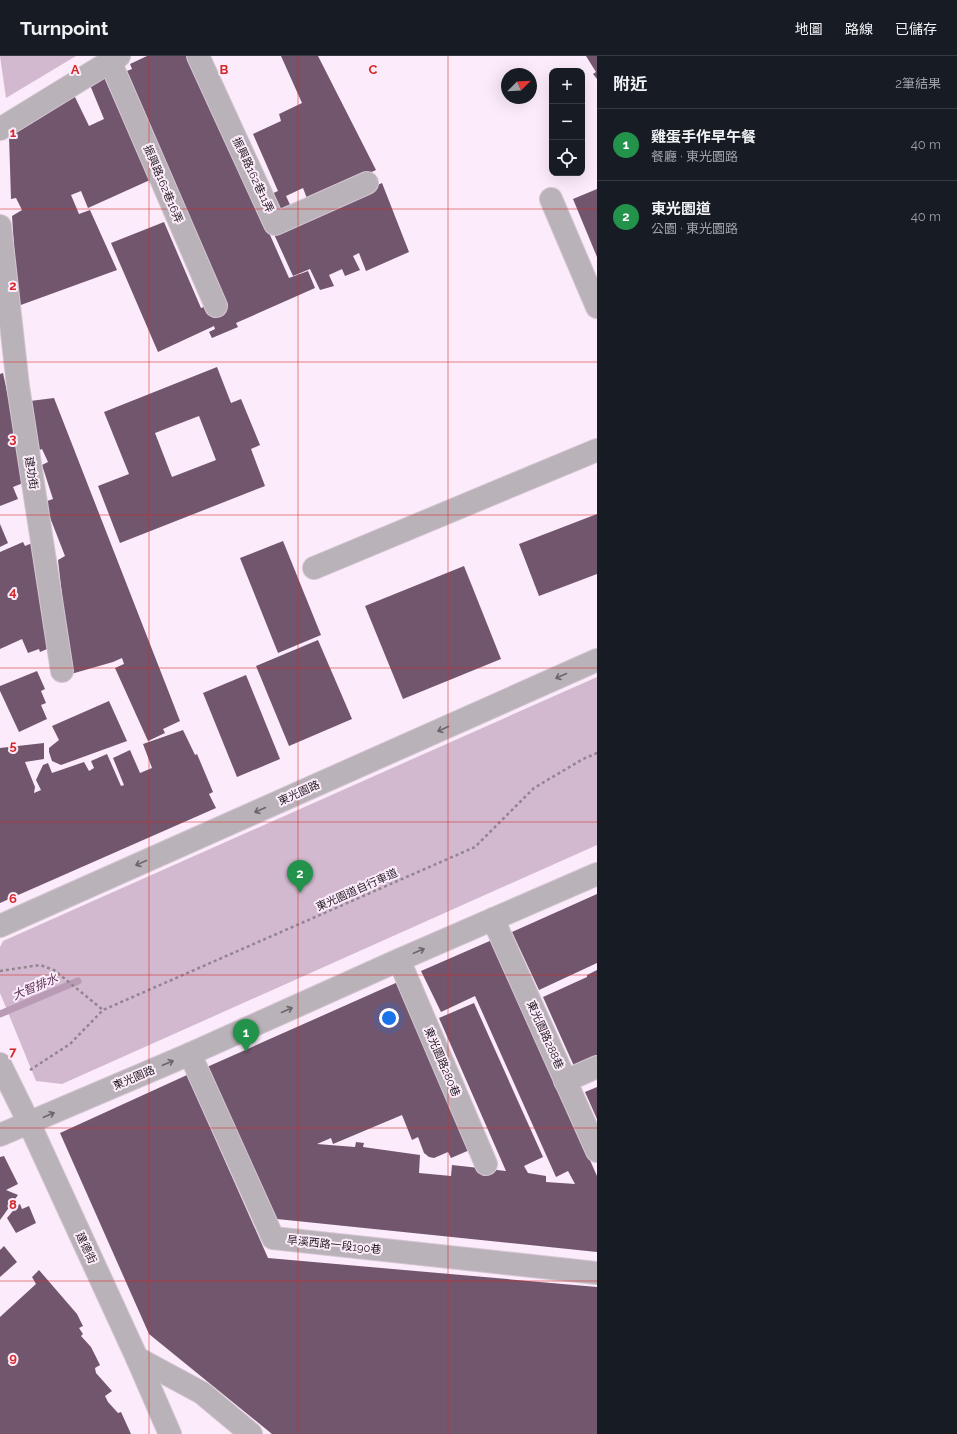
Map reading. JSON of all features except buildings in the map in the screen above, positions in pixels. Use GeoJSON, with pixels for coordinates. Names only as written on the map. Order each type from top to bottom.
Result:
{"type":"FeatureCollection","features":[{"type":"Feature","properties":{"kind":"street","name":"振興路162巷11弄"},"geometry":{"type":"LineString","coordinates":[[198,56],[275,224],[367,183]]}},
{"type":"Feature","properties":{"kind":"street"},"geometry":{"type":"LineString","coordinates":[[0,129],[115,59]]}},
{"type":"Feature","properties":{"kind":"street","name":"振興路162巷16弄"},"geometry":{"type":"LineString","coordinates":[[115,59],[216,306]]}},
{"type":"Feature","properties":{"kind":"street"},"geometry":{"type":"LineString","coordinates":[[551,199],[597,307]]}},
{"type":"Feature","properties":{"kind":"street","name":"建功街"},"geometry":{"type":"LineString","coordinates":[[0,226],[18,386],[62,671]]}},
{"type":"Feature","properties":{"kind":"street"},"geometry":{"type":"LineString","coordinates":[[314,568],[597,450]]}},
{"type":"Feature","properties":{"kind":"street","name":"東光園路"},"geometry":{"type":"LineString","coordinates":[[0,926],[597,660]]}},
{"type":"Feature","properties":{"kind":"street","name":"東光園路"},"geometry":{"type":"LineString","coordinates":[[0,1134],[190,1054],[399,960],[597,874]]}},
{"type":"Feature","properties":{"kind":"street","name":"東光園路288巷"},"geometry":{"type":"LineString","coordinates":[[493,919],[597,1151]]}},
{"type":"Feature","properties":{"kind":"street","name":"東光園路280巷"},"geometry":{"type":"LineString","coordinates":[[399,960],[486,1164]]}},
{"type":"Feature","properties":{"kind":"street","name":"旱溪西路一段190巷"},"geometry":{"type":"LineString","coordinates":[[190,1054],[273,1238],[597,1273]]}},
{"type":"Feature","properties":{"kind":"street","name":"建德街"},"geometry":{"type":"LineString","coordinates":[[0,1064],[8,1083],[29,1123],[137,1358],[170,1434]]}},
{"type":"Feature","properties":{"kind":"street"},"geometry":{"type":"LineString","coordinates":[[565,1081],[597,1067]]}},
{"type":"Feature","properties":{"kind":"street"},"geometry":{"type":"LineString","coordinates":[[137,1358],[202,1393],[251,1434]]}},
{"type":"Feature","properties":{"kind":"path","name":"東光園道自行車道"},"geometry":{"type":"LineString","coordinates":[[8,1083],[70,1044],[102,1010],[475,846],[534,788],[597,753]]}},
{"type":"Feature","properties":{"kind":"path"},"geometry":{"type":"LineString","coordinates":[[0,971],[40,965],[54,970],[102,1010]]}},
{"type":"Feature","properties":{"kind":"shaded area"},"geometry":{"type":"Polygon","coordinates":[[[0,56],[76,56],[6,98],[0,56]]]}},
{"type":"Feature","properties":{"kind":"shaded area"},"geometry":{"type":"Polygon","coordinates":[[[597,677],[597,845],[62,1084],[36,1081],[0,993],[0,947],[3,941],[597,677]]]}},
{"type":"Feature","properties":{"kind":"waterway","name":"大智排水"},"geometry":{"type":"LineString","coordinates":[[0,1014],[78,981]]}},
{"type":"Feature","properties":{"kind":"place","name":"東光園道"},"geometry":{"type":"Point","coordinates":[300,893]}},
{"type":"Feature","properties":{"kind":"place","name":"雞蛋手作早午餐"},"geometry":{"type":"Point","coordinates":[246,1052]}}]}
